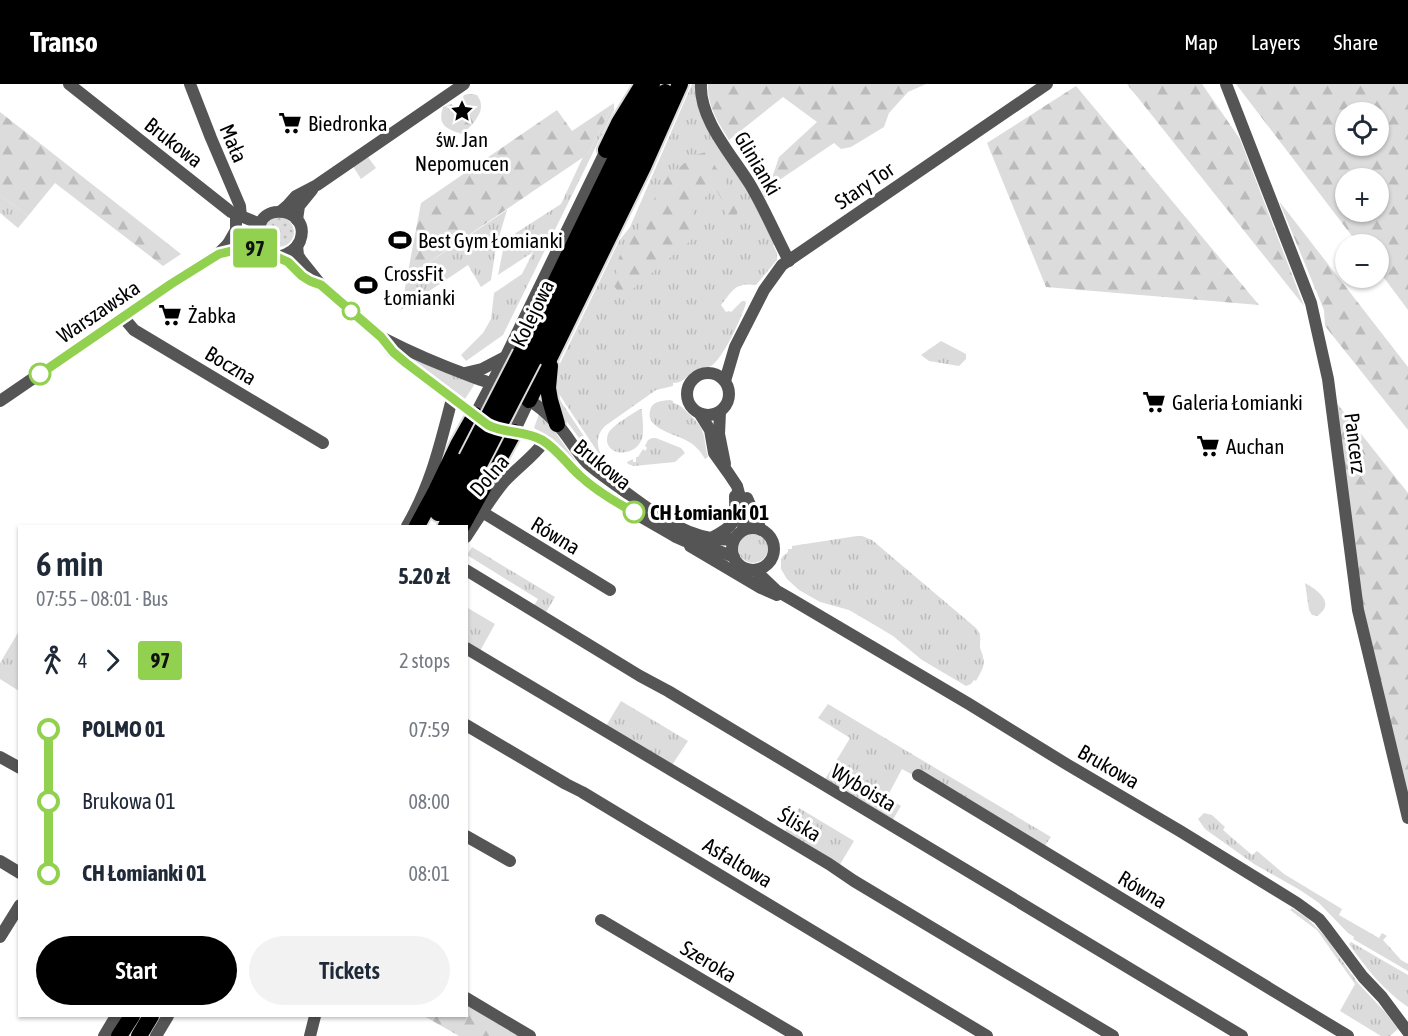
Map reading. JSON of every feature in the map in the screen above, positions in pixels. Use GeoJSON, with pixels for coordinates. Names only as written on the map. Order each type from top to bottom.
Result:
{"type":"FeatureCollection","features":[{"type":"Feature","properties":{"kind":"highway"},"geometry":{"type":"LineString","coordinates":[[606,150],[619,123],[643,84]]}},
{"type":"Feature","properties":{"kind":"highway","name":"Kolejowa"},"geometry":{"type":"LineString","coordinates":[[528,357],[652,84]]}},
{"type":"Feature","properties":{"kind":"highway","name":"Kolejowa"},"geometry":{"type":"LineString","coordinates":[[446,525],[473,462],[669,84]]}},
{"type":"Feature","properties":{"kind":"highway"},"geometry":{"type":"LineString","coordinates":[[529,400],[528,357],[651,150],[680,84]]}},
{"type":"Feature","properties":{"kind":"highway"},"geometry":{"type":"LineString","coordinates":[[528,357],[549,394],[557,424]]}},
{"type":"Feature","properties":{"kind":"highway"},"geometry":{"type":"LineString","coordinates":[[418,525],[475,415]]}},
{"type":"Feature","properties":{"kind":"highway"},"geometry":{"type":"LineString","coordinates":[[463,525],[514,432]]}},
{"type":"Feature","properties":{"kind":"highway","name":"Kolejowa"},"geometry":{"type":"LineString","coordinates":[[431,525],[473,462]]}},
{"type":"Feature","properties":{"kind":"highway"},"geometry":{"type":"LineString","coordinates":[[120,1036],[131,1017]]}},
{"type":"Feature","properties":{"kind":"highway"},"geometry":{"type":"LineString","coordinates":[[139,1036],[150,1017]]}},
{"type":"Feature","properties":{"kind":"street","name":"Brukowa"},"geometry":{"type":"LineString","coordinates":[[69,84],[238,216],[259,227]]}},
{"type":"Feature","properties":{"kind":"street","name":"Mała"},"geometry":{"type":"LineString","coordinates":[[190,84],[240,206],[238,216]]}},
{"type":"Feature","properties":{"kind":"street"},"geometry":{"type":"LineString","coordinates":[[281,211],[296,196],[317,185],[464,84]]}},
{"type":"Feature","properties":{"kind":"street","name":"Glinianki"},"geometry":{"type":"LineString","coordinates":[[701,84],[701,99],[707,118],[752,187],[789,261]]}},
{"type":"Feature","properties":{"kind":"street","name":"Stary Tor"},"geometry":{"type":"LineString","coordinates":[[725,381],[735,347],[768,284],[782,265],[1047,84]]}},
{"type":"Feature","properties":{"kind":"street","name":"Pancerz"},"geometry":{"type":"LineString","coordinates":[[1226,84],[1311,303],[1328,379],[1358,610],[1408,818]]}},
{"type":"Feature","properties":{"kind":"street"},"geometry":{"type":"LineString","coordinates":[[317,185],[299,206],[297,220],[301,232],[297,246],[298,255],[321,285],[381,337],[393,352],[475,415],[492,383],[528,357],[606,150]]}},
{"type":"Feature","properties":{"kind":"street"},"geometry":{"type":"LineString","coordinates":[[297,220],[288,212],[281,211],[265,216],[259,227],[260,243],[264,251],[271,256],[288,262],[302,276],[321,285]]}},
{"type":"Feature","properties":{"kind":"street","name":"Warszawska"},"geometry":{"type":"LineString","coordinates":[[0,401],[219,254],[228,244],[236,228],[238,216]]}},
{"type":"Feature","properties":{"kind":"street","name":"Warszawska"},"geometry":{"type":"LineString","coordinates":[[228,244],[259,227]]}},
{"type":"Feature","properties":{"kind":"street"},"geometry":{"type":"LineString","coordinates":[[278,257],[286,255],[297,246]]}},
{"type":"Feature","properties":{"kind":"street","name":"Warszawska"},"geometry":{"type":"LineString","coordinates":[[219,254],[248,247],[264,251]]}},
{"type":"Feature","properties":{"kind":"street","name":"Boczna"},"geometry":{"type":"LineString","coordinates":[[123,317],[134,330],[323,443]]}},
{"type":"Feature","properties":{"kind":"street"},"geometry":{"type":"LineString","coordinates":[[381,337],[416,355],[492,383]]}},
{"type":"Feature","properties":{"kind":"street","name":"Stary Tor"},"geometry":{"type":"LineString","coordinates":[[710,373],[735,347]]}},
{"type":"Feature","properties":{"kind":"street"},"geometry":{"type":"LineString","coordinates":[[465,373],[528,357]]}},
{"type":"Feature","properties":{"kind":"street"},"geometry":{"type":"LineString","coordinates":[[700,414],[712,415],[720,412],[726,406],[729,391],[720,376],[710,373],[698,376],[691,381],[688,388],[688,402],[700,414],[710,430],[714,453],[746,495],[761,530]]}},
{"type":"Feature","properties":{"kind":"street","name":"Brukowa"},"geometry":{"type":"LineString","coordinates":[[492,383],[508,388],[529,400],[557,424],[590,465],[644,505],[681,528],[699,536],[720,540],[739,535]]}},
{"type":"Feature","properties":{"kind":"street"},"geometry":{"type":"LineString","coordinates":[[408,525],[432,474],[452,399]]}},
{"type":"Feature","properties":{"kind":"street"},"geometry":{"type":"LineString","coordinates":[[514,432],[529,400]]}},
{"type":"Feature","properties":{"kind":"street"},"geometry":{"type":"LineString","coordinates":[[720,412],[720,441],[727,471]]}},
{"type":"Feature","properties":{"kind":"street","name":"Brukowa"},"geometry":{"type":"LineString","coordinates":[[475,415],[493,428],[528,434],[544,442],[554,448],[580,476],[594,487],[685,541],[734,557]]}},
{"type":"Feature","properties":{"kind":"street","name":"Dolna"},"geometry":{"type":"LineString","coordinates":[[468,534],[504,483],[544,442]]}},
{"type":"Feature","properties":{"kind":"street"},"geometry":{"type":"LineString","coordinates":[[711,538],[732,525],[735,514],[735,483]]}},
{"type":"Feature","properties":{"kind":"street"},"geometry":{"type":"LineString","coordinates":[[735,483],[744,512],[739,535],[732,550],[734,557],[740,566],[747,569],[761,568],[769,562],[773,551],[768,535],[754,528],[739,535]]}},
{"type":"Feature","properties":{"kind":"street","name":"Równa"},"geometry":{"type":"LineString","coordinates":[[482,512],[610,590]]}},
{"type":"Feature","properties":{"kind":"street"},"geometry":{"type":"LineString","coordinates":[[685,541],[761,588],[791,599]]}},
{"type":"Feature","properties":{"kind":"street","name":"Brukowa"},"geometry":{"type":"LineString","coordinates":[[769,562],[774,577],[791,599]]}},
{"type":"Feature","properties":{"kind":"street","name":"Brukowa"},"geometry":{"type":"LineString","coordinates":[[754,570],[777,591],[979,710],[1297,903],[1319,919],[1408,1032]]}},
{"type":"Feature","properties":{"kind":"street","name":"Wyboista"},"geometry":{"type":"LineString","coordinates":[[468,571],[1242,1036]]}},
{"type":"Feature","properties":{"kind":"street","name":"Śliska"},"geometry":{"type":"LineString","coordinates":[[468,649],[1113,1036]]}},
{"type":"Feature","properties":{"kind":"street","name":"Asfaltowa"},"geometry":{"type":"LineString","coordinates":[[468,726],[652,833],[987,1036]]}},
{"type":"Feature","properties":{"kind":"street"},"geometry":{"type":"LineString","coordinates":[[0,757],[18,767]]}},
{"type":"Feature","properties":{"kind":"street","name":"Równa"},"geometry":{"type":"LineString","coordinates":[[918,775],[1348,1036]]}},
{"type":"Feature","properties":{"kind":"street"},"geometry":{"type":"LineString","coordinates":[[468,837],[510,861]]}},
{"type":"Feature","properties":{"kind":"street"},"geometry":{"type":"LineString","coordinates":[[0,861],[18,872]]}},
{"type":"Feature","properties":{"kind":"street"},"geometry":{"type":"LineString","coordinates":[[0,938],[18,908]]}},
{"type":"Feature","properties":{"kind":"street","name":"Szeroka"},"geometry":{"type":"LineString","coordinates":[[601,920],[798,1036]]}},
{"type":"Feature","properties":{"kind":"street","name":"Brukowa"},"geometry":{"type":"LineString","coordinates":[[1382,997],[1408,1016]]}},
{"type":"Feature","properties":{"kind":"street"},"geometry":{"type":"LineString","coordinates":[[468,999],[530,1036]]}},
{"type":"Feature","properties":{"kind":"street"},"geometry":{"type":"LineString","coordinates":[[104,1036],[115,1017]]}},
{"type":"Feature","properties":{"kind":"street"},"geometry":{"type":"LineString","coordinates":[[156,1036],[167,1017]]}},
{"type":"Feature","properties":{"kind":"street"},"geometry":{"type":"LineString","coordinates":[[310,1036],[315,1017]]}},
{"type":"Feature","properties":{"kind":"green space"},"geometry":{"type":"Polygon","coordinates":[[[692,84],[697,84],[776,244],[773,245],[777,253],[777,260],[756,285],[749,284],[735,288],[721,305],[726,312],[731,312],[742,301],[746,303],[732,337],[716,362],[695,371],[682,381],[673,383],[673,386],[656,390],[605,426],[598,441],[601,457],[557,393],[555,374],[619,241],[630,227],[692,84]]]}},
{"type":"Feature","properties":{"kind":"green space"},"geometry":{"type":"Polygon","coordinates":[[[708,84],[926,84],[908,92],[889,113],[884,127],[851,147],[841,149],[834,143],[775,183],[765,198],[760,187],[772,178],[779,157],[817,122],[783,97],[729,140],[711,107],[708,84]]]}},
{"type":"Feature","properties":{"kind":"green space"},"geometry":{"type":"Polygon","coordinates":[[[1127,84],[1202,84],[1240,139],[1304,306],[1127,84]]]}},
{"type":"Feature","properties":{"kind":"green space"},"geometry":{"type":"Polygon","coordinates":[[[1236,84],[1408,84],[1408,310],[1389,284],[1389,234],[1350,234],[1341,222],[1389,222],[1389,168],[1335,168],[1335,214],[1236,84]]]}},
{"type":"Feature","properties":{"kind":"green space"},"geometry":{"type":"Polygon","coordinates":[[[1076,86],[1259,305],[1046,287],[987,143],[1076,86]]]}},
{"type":"Feature","properties":{"kind":"green space"},"geometry":{"type":"Polygon","coordinates":[[[464,95],[477,95],[481,104],[480,113],[475,121],[462,134],[445,126],[441,119],[443,107],[451,104],[460,114],[463,114],[465,110],[460,103],[464,95]]]}},
{"type":"Feature","properties":{"kind":"green space"},"geometry":{"type":"Polygon","coordinates":[[[614,103],[614,110],[503,335],[466,361],[461,355],[483,333],[491,319],[494,293],[522,274],[533,252],[498,275],[505,240],[561,204],[583,157],[588,154],[614,103]]]}},
{"type":"Feature","properties":{"kind":"green space"},"geometry":{"type":"Polygon","coordinates":[[[614,103],[588,154],[407,277],[421,203],[557,110],[572,131],[614,103]]]}},
{"type":"Feature","properties":{"kind":"green space"},"geometry":{"type":"Polygon","coordinates":[[[0,112],[181,254],[163,266],[55,183],[28,216],[0,195],[0,112]]]}},
{"type":"Feature","properties":{"kind":"green space"},"geometry":{"type":"Polygon","coordinates":[[[706,152],[740,205],[735,220],[725,216],[725,205],[715,188],[692,209],[696,236],[629,292],[620,294],[614,286],[619,257],[646,218],[655,197],[668,176],[695,155],[706,152]]]}},
{"type":"Feature","properties":{"kind":"green space"},"geometry":{"type":"Polygon","coordinates":[[[368,157],[376,168],[361,179],[354,166],[368,157]]]}},
{"type":"Feature","properties":{"kind":"green space"},"geometry":{"type":"Polygon","coordinates":[[[0,195],[28,216],[18,228],[0,213],[0,195]]]}},
{"type":"Feature","properties":{"kind":"green space"},"geometry":{"type":"Polygon","coordinates":[[[1279,201],[1335,273],[1335,288],[1347,288],[1408,367],[1408,430],[1325,326],[1324,310],[1279,201]]]}},
{"type":"Feature","properties":{"kind":"green space"},"geometry":{"type":"Polygon","coordinates":[[[507,210],[496,247],[491,280],[481,287],[468,265],[401,310],[407,277],[507,210]]]}},
{"type":"Feature","properties":{"kind":"green space"},"geometry":{"type":"Polygon","coordinates":[[[279,217],[285,218],[293,226],[293,238],[285,246],[279,247],[273,246],[265,238],[264,232],[265,226],[273,218],[279,217]]]}},
{"type":"Feature","properties":{"kind":"green space"},"geometry":{"type":"Polygon","coordinates":[[[941,341],[966,354],[966,359],[959,366],[929,361],[921,355],[941,341]]]}},
{"type":"Feature","properties":{"kind":"green space"},"geometry":{"type":"Polygon","coordinates":[[[404,353],[476,382],[465,399],[404,353]]]}},
{"type":"Feature","properties":{"kind":"green space"},"geometry":{"type":"Polygon","coordinates":[[[558,397],[606,467],[591,454],[562,415],[558,397]]]}},
{"type":"Feature","properties":{"kind":"green space"},"geometry":{"type":"Polygon","coordinates":[[[670,400],[683,408],[702,429],[708,457],[705,459],[692,444],[657,427],[652,422],[650,411],[653,405],[670,400]]]}},
{"type":"Feature","properties":{"kind":"green space"},"geometry":{"type":"Polygon","coordinates":[[[1335,401],[1408,493],[1408,803],[1362,618],[1335,401]]]}},
{"type":"Feature","properties":{"kind":"green space"},"geometry":{"type":"Polygon","coordinates":[[[642,409],[643,425],[641,441],[631,451],[613,450],[607,441],[608,434],[613,427],[642,409]]]}},
{"type":"Feature","properties":{"kind":"green space"},"geometry":{"type":"Polygon","coordinates":[[[539,414],[547,421],[578,464],[553,439],[534,428],[539,414]]]}},
{"type":"Feature","properties":{"kind":"green space"},"geometry":{"type":"Polygon","coordinates":[[[652,438],[681,448],[685,453],[675,462],[634,466],[628,464],[627,462],[633,459],[633,462],[636,462],[636,457],[643,449],[645,451],[648,440],[652,438]]]}},
{"type":"Feature","properties":{"kind":"green space"},"geometry":{"type":"Polygon","coordinates":[[[753,533],[764,537],[768,548],[764,559],[753,563],[742,559],[738,548],[742,537],[753,533]]]}},
{"type":"Feature","properties":{"kind":"green space"},"geometry":{"type":"Polygon","coordinates":[[[857,536],[872,540],[976,628],[980,635],[984,663],[976,681],[966,686],[922,660],[893,636],[849,610],[820,602],[799,590],[787,579],[781,569],[781,560],[788,549],[792,549],[792,546],[857,536]]]}},
{"type":"Feature","properties":{"kind":"green space"},"geometry":{"type":"Polygon","coordinates":[[[472,547],[555,597],[545,614],[533,607],[538,599],[468,556],[472,547]]]}},
{"type":"Feature","properties":{"kind":"green space"},"geometry":{"type":"Polygon","coordinates":[[[1305,583],[1319,593],[1325,601],[1323,611],[1317,616],[1312,615],[1309,610],[1305,583]]]}},
{"type":"Feature","properties":{"kind":"green space"},"geometry":{"type":"Polygon","coordinates":[[[468,608],[495,624],[480,651],[468,644],[468,608]]]}},
{"type":"Feature","properties":{"kind":"green space"},"geometry":{"type":"Polygon","coordinates":[[[18,633],[18,690],[0,679],[0,663],[18,633]]]}},
{"type":"Feature","properties":{"kind":"green space"},"geometry":{"type":"Polygon","coordinates":[[[621,701],[688,741],[672,765],[606,726],[621,701]]]}},
{"type":"Feature","properties":{"kind":"green space"},"geometry":{"type":"Polygon","coordinates":[[[828,704],[1051,837],[1044,847],[902,769],[887,797],[901,806],[892,821],[824,781],[850,738],[818,718],[828,704]]]}},
{"type":"Feature","properties":{"kind":"green space"},"geometry":{"type":"Polygon","coordinates":[[[799,808],[854,841],[839,866],[784,833],[799,808]]]}},
{"type":"Feature","properties":{"kind":"green space"},"geometry":{"type":"Polygon","coordinates":[[[1204,813],[1212,815],[1225,827],[1223,830],[1252,855],[1257,851],[1284,874],[1342,909],[1339,915],[1379,938],[1382,933],[1387,936],[1383,940],[1401,960],[1408,964],[1408,971],[1353,939],[1354,937],[1319,903],[1254,864],[1205,829],[1198,819],[1204,813]]]}},
{"type":"Feature","properties":{"kind":"green space"},"geometry":{"type":"Polygon","coordinates":[[[1292,908],[1307,918],[1325,936],[1357,982],[1385,1012],[1398,1029],[1390,1036],[1381,1036],[1340,1011],[1355,984],[1317,930],[1290,910],[1292,908]]]}},
{"type":"Feature","properties":{"kind":"green space"},"geometry":{"type":"Polygon","coordinates":[[[1351,942],[1408,975],[1408,1007],[1375,978],[1349,944],[1351,942]]]}},
{"type":"Feature","properties":{"kind":"green space"},"geometry":{"type":"Polygon","coordinates":[[[468,1003],[521,1036],[459,1036],[426,1017],[468,1017],[468,1003]]]}},
{"type":"Feature","properties":{"kind":"bus line","name":"97"},"geometry":{"type":"LineString","coordinates":[[40,374],[171,284],[219,254],[254,247],[288,262],[302,276],[321,285],[381,337],[406,363],[488,425],[502,431],[536,437],[554,448],[580,476],[594,487],[634,512]]}},
{"type":"Feature","properties":{"kind":"place","name":"św. Jan Nepomucen"},"geometry":{"type":"Point","coordinates":[462,111]}},
{"type":"Feature","properties":{"kind":"place","name":"Biedronka"},"geometry":{"type":"Point","coordinates":[290,123]}},
{"type":"Feature","properties":{"kind":"place","name":"Best Gym Łomianki"},"geometry":{"type":"Point","coordinates":[400,240]}},
{"type":"Feature","properties":{"kind":"place","name":"CrossFit Łomianki"},"geometry":{"type":"Point","coordinates":[366,285]}},
{"type":"Feature","properties":{"kind":"place","name":"Żabka"},"geometry":{"type":"Point","coordinates":[170,315]}},
{"type":"Feature","properties":{"kind":"place","name":"Galeria Łomianki"},"geometry":{"type":"Point","coordinates":[1154,402]}},
{"type":"Feature","properties":{"kind":"place","name":"Auchan"},"geometry":{"type":"Point","coordinates":[1208,446]}},
{"type":"Feature","properties":{"kind":"place","name":"CH Łomianki 01"},"geometry":{"type":"Point","coordinates":[634,512]}}]}
